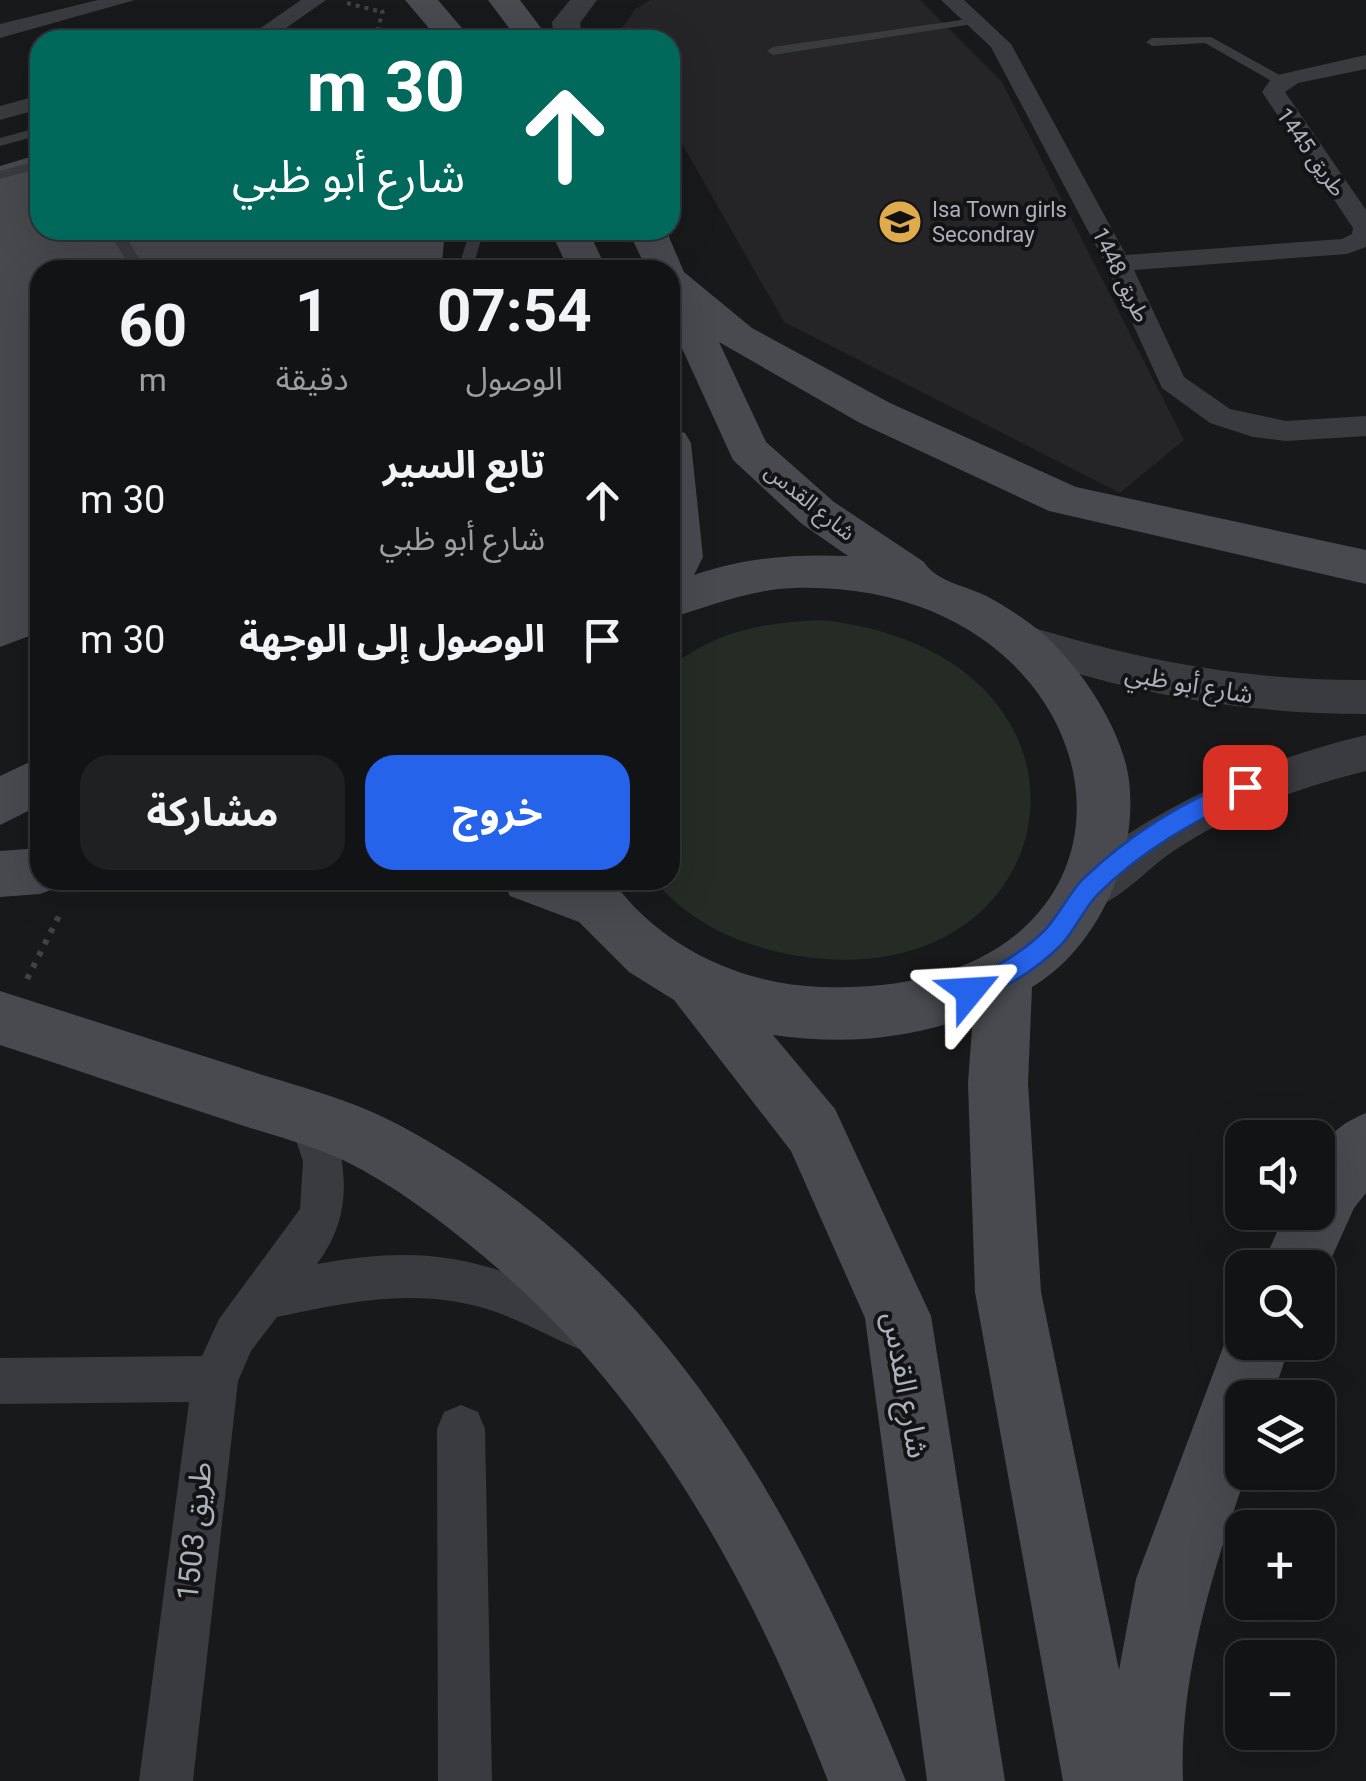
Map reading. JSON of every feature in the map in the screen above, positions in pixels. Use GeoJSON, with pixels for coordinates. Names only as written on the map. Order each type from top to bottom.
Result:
{"type":"FeatureCollection","features":[{"type":"Feature","properties":{"kind":"main road"},"geometry":{"type":"LineString","coordinates":[[420,0],[447,30]]}},
{"type":"Feature","properties":{"kind":"main road"},"geometry":{"type":"LineString","coordinates":[[504,0],[526,30]]}},
{"type":"Feature","properties":{"kind":"main road"},"geometry":{"type":"LineString","coordinates":[[680,287],[738,336],[875,414],[1064,500],[1366,567]]}},
{"type":"Feature","properties":{"kind":"main road","name":"شارع القدس"},"geometry":{"type":"LineString","coordinates":[[680,301],[748,450],[818,513],[931,590]]}},
{"type":"Feature","properties":{"kind":"main road"},"geometry":{"type":"LineString","coordinates":[[588,892],[639,948],[696,984],[773,1010],[855,1018],[935,1006],[1004,976],[1054,936],[1088,889],[1106,820],[1098,753],[1067,691],[1018,639],[976,611],[931,590],[874,574],[816,568],[758,572],[703,585],[680,596]]}},
{"type":"Feature","properties":{"kind":"main road"},"geometry":{"type":"LineString","coordinates":[[0,803],[30,784]]}},
{"type":"Feature","properties":{"kind":"main road"},"geometry":{"type":"LineString","coordinates":[[0,825],[30,822]]}},
{"type":"Feature","properties":{"kind":"main road"},"geometry":{"type":"LineString","coordinates":[[0,874],[30,879]]}},
{"type":"Feature","properties":{"kind":"main road"},"geometry":{"type":"LineString","coordinates":[[1004,976],[998,1082],[1008,1292],[1102,1781]]}},
{"type":"Feature","properties":{"kind":"main road","name":"شارع القدس"},"geometry":{"type":"LineString","coordinates":[[696,984],[814,1130],[898,1316],[966,1781]]}},
{"type":"Feature","properties":{"kind":"main road"},"geometry":{"type":"LineString","coordinates":[[2,1019],[310,1120],[377,1146],[466,1201],[545,1264],[630,1351],[696,1438],[770,1554],[828,1675],[866,1781]]}},
{"type":"Feature","properties":{"kind":"main road"},"geometry":{"type":"LineString","coordinates":[[1302,1250],[1332,1186],[1366,1143]]}},
{"type":"Feature","properties":{"kind":"main road"},"geometry":{"type":"LineString","coordinates":[[1144,1781],[1143,1748],[1172,1579],[1251,1360]]}},
{"type":"Feature","properties":{"kind":"street"},"geometry":{"type":"LineString","coordinates":[[0,32],[124,0]]}},
{"type":"Feature","properties":{"kind":"street"},"geometry":{"type":"LineString","coordinates":[[269,30],[315,0]]}},
{"type":"Feature","properties":{"kind":"street"},"geometry":{"type":"LineString","coordinates":[[567,30],[566,22],[584,0]]}},
{"type":"Feature","properties":{"kind":"street","name":"طريق 1448"},"geometry":{"type":"LineString","coordinates":[[952,0],[1000,44],[1118,263],[1172,382],[1192,400],[1253,427],[1286,431],[1366,426]]}},
{"type":"Feature","properties":{"kind":"street","name":"طريق 1445"},"geometry":{"type":"LineString","coordinates":[[1118,263],[1346,246],[1365,239],[1366,228],[1274,99],[1282,81],[1366,62]]}},
{"type":"Feature","properties":{"kind":"street"},"geometry":{"type":"LineString","coordinates":[[0,113],[30,105]]}},
{"type":"Feature","properties":{"kind":"street","name":"شارع أبو ظبي"},"geometry":{"type":"LineString","coordinates":[[1018,639],[1091,665],[1199,690],[1263,697],[1366,698]]}},
{"type":"Feature","properties":{"kind":"street"},"geometry":{"type":"LineString","coordinates":[[1088,889],[1136,848],[1188,814],[1275,777],[1366,753]]}},
{"type":"Feature","properties":{"kind":"street","name":"طريق 1503"},"geometry":{"type":"LineString","coordinates":[[166,1781],[214,1380],[236,1334],[310,1238],[322,1212],[324,1161],[310,1120]]}},
{"type":"Feature","properties":{"kind":"street"},"geometry":{"type":"LineString","coordinates":[[267,1297],[364,1274],[409,1271],[453,1275],[496,1286],[630,1351]]}},
{"type":"Feature","properties":{"kind":"street"},"geometry":{"type":"LineString","coordinates":[[0,1381],[214,1380]]}},
{"type":"Feature","properties":{"kind":"street"},"geometry":{"type":"LineString","coordinates":[[461,1429],[465,1781]]}},
{"type":"Feature","properties":{"kind":"lane"},"geometry":{"type":"LineString","coordinates":[[773,51],[975,21]]}},
{"type":"Feature","properties":{"kind":"lane"},"geometry":{"type":"LineString","coordinates":[[1152,42],[1207,39],[1282,81]]}},
{"type":"Feature","properties":{"kind":"lane"},"geometry":{"type":"LineString","coordinates":[[0,142],[30,134]]}},
{"type":"Feature","properties":{"kind":"lane"},"geometry":{"type":"LineString","coordinates":[[0,175],[30,167]]}},
{"type":"Feature","properties":{"kind":"path"},"geometry":{"type":"LineString","coordinates":[[336,0],[382,12]]}},
{"type":"Feature","properties":{"kind":"path"},"geometry":{"type":"LineString","coordinates":[[2,1019],[51,890]]}},
{"type":"Feature","properties":{"kind":"shaded area","name":"Isa Town girls Secondray"},"geometry":{"type":"Polygon","coordinates":[[[650,0],[920,0],[1002,82],[1184,440],[1120,493],[784,322],[680,140],[680,30],[621,30],[635,9],[650,0]]]}},
{"type":"Feature","properties":{"kind":"shaded area"},"geometry":{"type":"Polygon","coordinates":[[[822,620],[921,646],[988,693],[1023,753],[1030,817],[1008,878],[962,927],[891,955],[799,956],[758,947],[719,931],[663,890],[680,890],[680,660],[723,637],[781,623],[822,620]]]}},
{"type":"Feature","properties":{"kind":"building"},"geometry":{"type":"Polygon","coordinates":[[[30,157],[30,240],[444,240],[442,260],[30,260],[30,636],[0,647],[0,166],[30,157]]]}},
{"type":"Feature","properties":{"kind":"place","name":"Isa Town girls Secondray"},"geometry":{"type":"Point","coordinates":[900,222]}},
{"type":"Feature","properties":{"kind":"route"},"geometry":{"type":"LineString","coordinates":[[970,991],[1004,976],[1054,936],[1088,889],[1136,848],[1188,814],[1245,787]]}}]}
